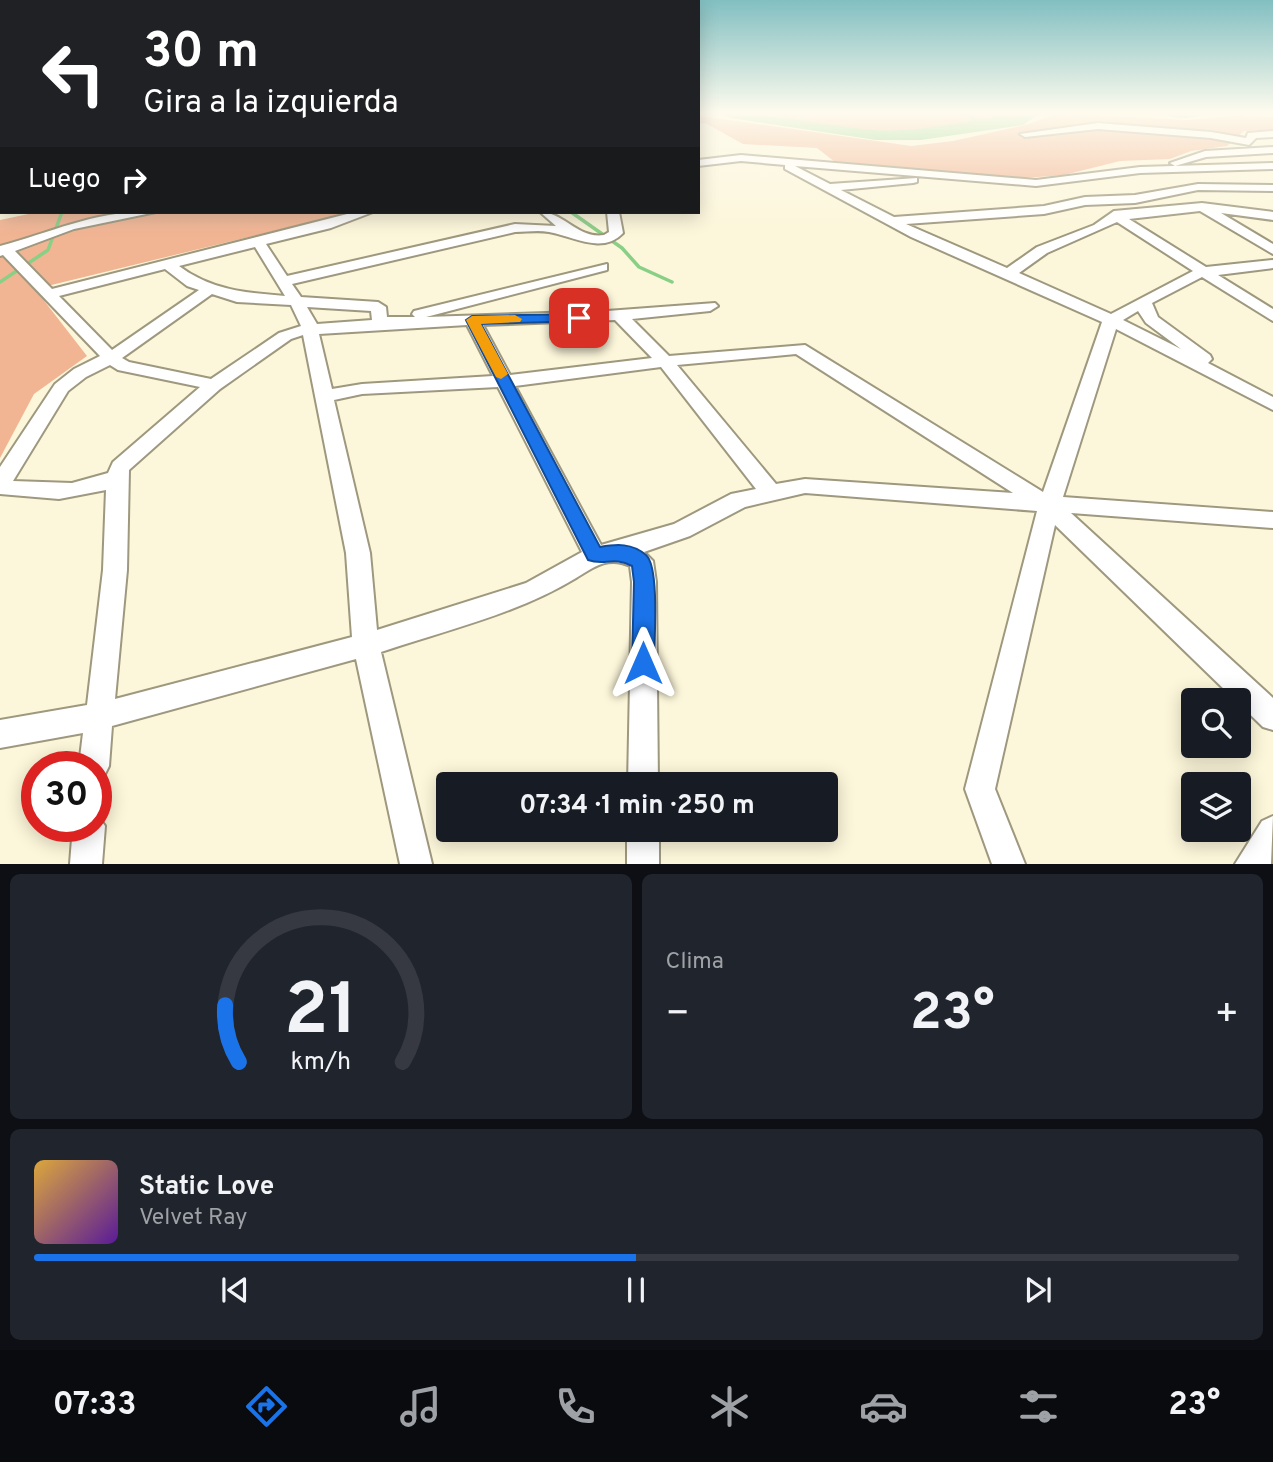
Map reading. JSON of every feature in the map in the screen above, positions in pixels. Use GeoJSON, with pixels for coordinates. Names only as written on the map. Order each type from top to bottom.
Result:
{"type":"FeatureCollection","features":[{"type":"Feature","properties":{"kind":"street"},"geometry":{"type":"LineString","coordinates":[[1074,178],[1132,163],[1172,164],[1212,153]]}},
{"type":"Feature","properties":{"kind":"street"},"geometry":{"type":"LineString","coordinates":[[700,163],[723,158],[1002,178],[1036,183],[1140,170],[1186,171],[1216,166],[1273,166]]}},
{"type":"Feature","properties":{"kind":"street"},"geometry":{"type":"LineString","coordinates":[[778,162],[916,234],[1111,320],[1271,402]]}},
{"type":"Feature","properties":{"kind":"street"},"geometry":{"type":"LineString","coordinates":[[830,187],[929,178],[1002,178]]}},
{"type":"Feature","properties":{"kind":"street"},"geometry":{"type":"LineString","coordinates":[[893,221],[1044,210],[1085,201],[1135,199],[1181,189],[1227,187],[1273,190]]}},
{"type":"Feature","properties":{"kind":"street"},"geometry":{"type":"LineString","coordinates":[[1085,201],[1117,217],[1273,316]]}},
{"type":"Feature","properties":{"kind":"street"},"geometry":{"type":"LineString","coordinates":[[1009,273],[1042,250],[1099,228],[1117,217],[1202,207],[1273,216]]}},
{"type":"Feature","properties":{"kind":"street"},"geometry":{"type":"LineString","coordinates":[[1202,207],[1273,250]]}},
{"type":"Feature","properties":{"kind":"street"},"geometry":{"type":"LineString","coordinates":[[138,214],[84,223],[2,250],[111,358],[124,366],[214,385]]}},
{"type":"Feature","properties":{"kind":"street"},"geometry":{"type":"LineString","coordinates":[[49,294],[359,214]]}},
{"type":"Feature","properties":{"kind":"street"},"geometry":{"type":"LineString","coordinates":[[549,214],[582,237]]}},
{"type":"Feature","properties":{"kind":"street"},"geometry":{"type":"LineString","coordinates":[[285,282],[515,228],[548,228],[598,240],[613,237],[617,228],[614,214]]}},
{"type":"Feature","properties":{"kind":"street"},"geometry":{"type":"LineString","coordinates":[[258,241],[298,303],[310,329],[358,553],[366,645],[416,863]]}},
{"type":"Feature","properties":{"kind":"street"},"geometry":{"type":"LineString","coordinates":[[166,263],[192,283],[237,297],[379,307],[380,324]]}},
{"type":"Feature","properties":{"kind":"street"},"geometry":{"type":"LineString","coordinates":[[1009,863],[980,789],[1049,506],[1111,320],[1186,278],[1204,272],[1273,264]]}},
{"type":"Feature","properties":{"kind":"street"},"geometry":{"type":"LineString","coordinates":[[380,324],[602,267]]}},
{"type":"Feature","properties":{"kind":"street"},"geometry":{"type":"LineString","coordinates":[[117,478],[88,490],[65,494],[0,486],[61,388],[85,368],[111,358],[210,289]]}},
{"type":"Feature","properties":{"kind":"street"},"geometry":{"type":"LineString","coordinates":[[1144,301],[1144,309],[1152,320],[1271,402]]}},
{"type":"Feature","properties":{"kind":"street"},"geometry":{"type":"LineString","coordinates":[[95,751],[115,570],[117,478],[120,467],[214,385],[285,335],[310,329],[472,320],[621,317],[710,306]]}},
{"type":"Feature","properties":{"kind":"street"},"geometry":{"type":"LineString","coordinates":[[621,317],[665,361],[770,491]]}},
{"type":"Feature","properties":{"kind":"street"},"geometry":{"type":"LineString","coordinates":[[472,320],[504,381],[608,553],[641,561],[644,582],[643,772]]}},
{"type":"Feature","properties":{"kind":"street"},"geometry":{"type":"LineString","coordinates":[[324,396],[362,389],[504,381],[665,361],[799,349],[1049,506],[1273,717]]}},
{"type":"Feature","properties":{"kind":"street"},"geometry":{"type":"LineString","coordinates":[[0,734],[98,717],[366,645],[534,591],[608,553],[657,541],[738,500],[770,491],[805,486],[851,487],[1049,506],[1273,520]]}},
{"type":"Feature","properties":{"kind":"street"},"geometry":{"type":"LineString","coordinates":[[1251,863],[1273,832]]}},
{"type":"Feature","properties":{"kind":"street"},"geometry":{"type":"LineString","coordinates":[[86,863],[88,842]]}},
{"type":"Feature","properties":{"kind":"street"},"geometry":{"type":"LineString","coordinates":[[643,842],[643,863]]}},
{"type":"Feature","properties":{"kind":"shaded area"},"geometry":{"type":"Polygon","coordinates":[[[824,153],[1185,153],[1170,159],[1120,161],[1064,175],[1025,178],[835,162],[824,153]]]}},
{"type":"Feature","properties":{"kind":"shaded area"},"geometry":{"type":"Polygon","coordinates":[[[28,214],[343,214],[35,289],[87,356],[34,394],[0,458],[0,220],[28,214]]]}},
{"type":"Feature","properties":{"kind":"waterway"},"geometry":{"type":"LineString","coordinates":[[0,282],[48,250],[61,214]]}},
{"type":"Feature","properties":{"kind":"waterway"},"geometry":{"type":"LineString","coordinates":[[574,214],[622,248],[639,267],[672,282]]}},
{"type":"Feature","properties":{"kind":"slow traffic"},"geometry":{"type":"LineString","coordinates":[[501,374],[472,320],[515,319]]}},
{"type":"Feature","properties":{"kind":"route"},"geometry":{"type":"LineString","coordinates":[[579,318],[472,320],[595,555],[620,551],[641,561],[644,582],[643,663]]}}]}
